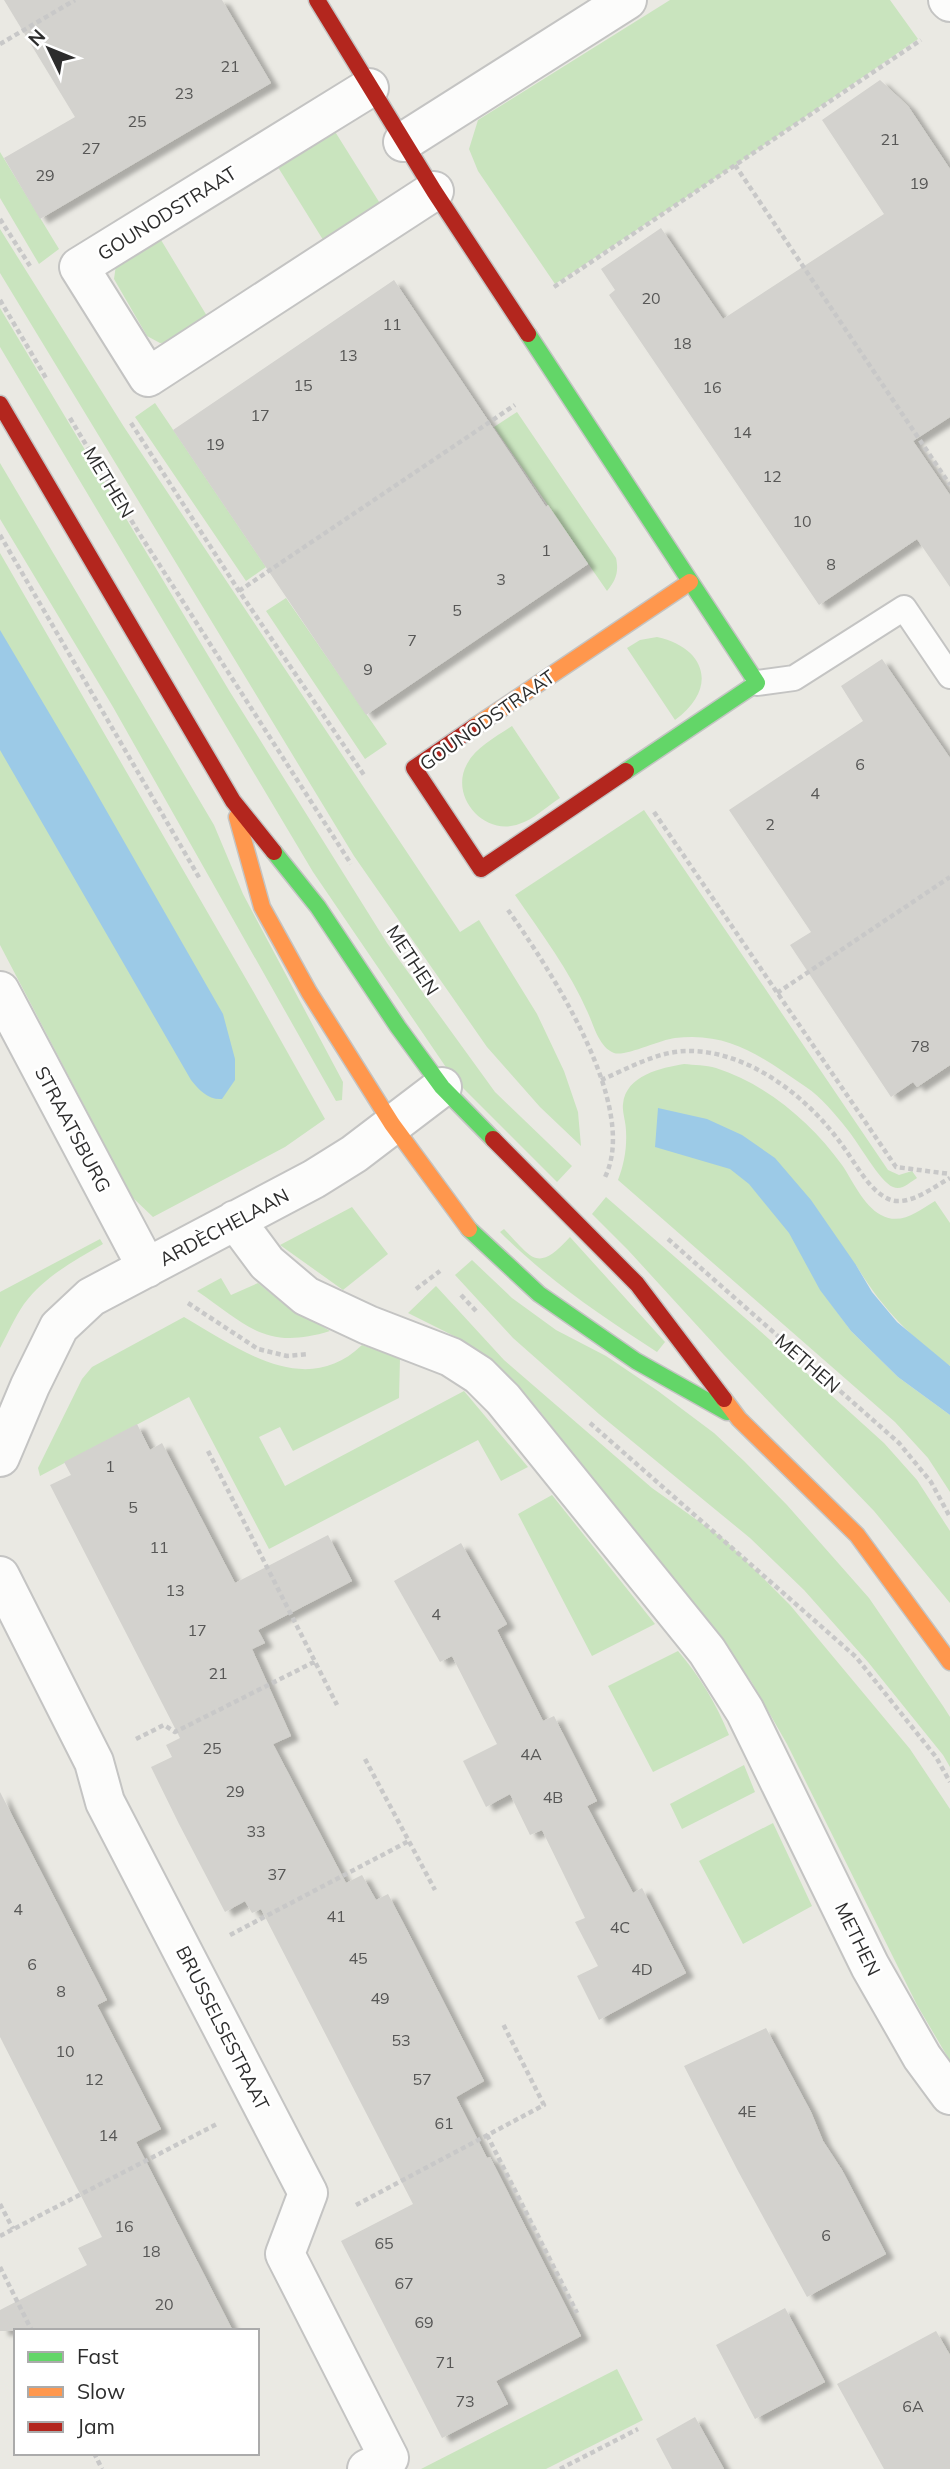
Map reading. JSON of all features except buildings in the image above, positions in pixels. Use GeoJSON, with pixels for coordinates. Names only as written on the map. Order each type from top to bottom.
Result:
{"type":"FeatureCollection","features":[{"type":"Feature","properties":{"kind":"street"},"geometry":{"type":"LineString","coordinates":[[317,0],[434,191],[757,682],[481,869]]}},
{"type":"Feature","properties":{"kind":"street"},"geometry":{"type":"LineString","coordinates":[[403,142],[627,0]]}},
{"type":"Feature","properties":{"kind":"street","name":"GOUNODSTRAAT"},"geometry":{"type":"LineString","coordinates":[[369,88],[79,267],[148,377],[434,191]]}},
{"type":"Feature","properties":{"kind":"street"},"geometry":{"type":"LineString","coordinates":[[0,404],[233,801],[318,907],[398,1027],[442,1087],[638,1284],[739,1419],[856,1535],[950,1662]]}},
{"type":"Feature","properties":{"kind":"street","name":"GOUNODSTRAAT"},"geometry":{"type":"LineString","coordinates":[[481,869],[414,768],[690,582]]}},
{"type":"Feature","properties":{"kind":"street"},"geometry":{"type":"LineString","coordinates":[[233,801],[262,906],[309,992],[392,1124],[475,1236],[539,1294],[636,1361],[739,1419]]}},
{"type":"Feature","properties":{"kind":"street","name":"STRAATSBURG"},"geometry":{"type":"LineString","coordinates":[[0,991],[146,1268]]}},
{"type":"Feature","properties":{"kind":"street","name":"ARDÈCHELAAN"},"geometry":{"type":"LineString","coordinates":[[0,1457],[15,1382],[74,1311],[91,1297],[314,1179],[354,1154],[442,1087]]}},
{"type":"Feature","properties":{"kind":"street","name":"METHEN"},"geometry":{"type":"LineString","coordinates":[[235,1220],[267,1263],[306,1296],[369,1325],[451,1357],[480,1375],[511,1409],[707,1651],[754,1729],[870,1966],[922,2057],[950,2095]]}},
{"type":"Feature","properties":{"kind":"street","name":"BRUSSELSESTRAAT"},"geometry":{"type":"LineString","coordinates":[[0,1576],[94,1762],[105,1801],[308,2193],[285,2254],[389,2458],[367,2469]]}},
{"type":"Feature","properties":{"kind":"lane"},"geometry":{"type":"LineString","coordinates":[[757,682],[794,678],[904,608],[950,676]]}},
{"type":"Feature","properties":{"kind":"path"},"geometry":{"type":"LineString","coordinates":[[0,44],[75,0]]}},
{"type":"Feature","properties":{"kind":"path"},"geometry":{"type":"LineString","coordinates":[[516,313],[927,36]]}},
{"type":"Feature","properties":{"kind":"path"},"geometry":{"type":"LineString","coordinates":[[735,165],[950,485]]}},
{"type":"Feature","properties":{"kind":"path"},"geometry":{"type":"LineString","coordinates":[[0,219],[33,271]]}},
{"type":"Feature","properties":{"kind":"path"},"geometry":{"type":"LineString","coordinates":[[0,300],[47,380]]}},
{"type":"Feature","properties":{"kind":"path"},"geometry":{"type":"LineString","coordinates":[[239,591],[556,377]]}},
{"type":"Feature","properties":{"kind":"path","name":"METHEN"},"geometry":{"type":"LineString","coordinates":[[68,415],[146,544],[354,869]]}},
{"type":"Feature","properties":{"kind":"path"},"geometry":{"type":"LineString","coordinates":[[127,417],[239,591],[372,786]]}},
{"type":"Feature","properties":{"kind":"path"},"geometry":{"type":"LineString","coordinates":[[625,771],[896,1167],[950,1176]]}},
{"type":"Feature","properties":{"kind":"path"},"geometry":{"type":"LineString","coordinates":[[481,869],[574,1013],[601,1081],[612,1115],[612,1154],[609,1169],[602,1182],[595,1174]]}},
{"type":"Feature","properties":{"kind":"path"},"geometry":{"type":"LineString","coordinates":[[777,993],[950,877]]}},
{"type":"Feature","properties":{"kind":"path"},"geometry":{"type":"LineString","coordinates":[[601,1081],[649,1059],[685,1050],[715,1053],[751,1067],[783,1085],[837,1137],[878,1193],[894,1201],[916,1197],[950,1176]]}},
{"type":"Feature","properties":{"kind":"path","name":"METHEN"},"geometry":{"type":"LineString","coordinates":[[664,1236],[899,1443],[931,1482],[950,1517]]}},
{"type":"Feature","properties":{"kind":"path"},"geometry":{"type":"LineString","coordinates":[[208,1451],[337,1704]]}},
{"type":"Feature","properties":{"kind":"path"},"geometry":{"type":"LineString","coordinates":[[94,1762],[164,1725],[175,1732],[316,1661]]}},
{"type":"Feature","properties":{"kind":"path"},"geometry":{"type":"LineString","coordinates":[[365,1759],[435,1890]]}},
{"type":"Feature","properties":{"kind":"path"},"geometry":{"type":"LineString","coordinates":[[187,1958],[409,1841]]}},
{"type":"Feature","properties":{"kind":"path"},"geometry":{"type":"LineString","coordinates":[[296,2224],[326,2221],[544,2105],[502,2022]]}},
{"type":"Feature","properties":{"kind":"path"},"geometry":{"type":"LineString","coordinates":[[0,2236],[260,2101]]}},
{"type":"Feature","properties":{"kind":"path"},"geometry":{"type":"LineString","coordinates":[[487,2135],[578,2313]]}},
{"type":"Feature","properties":{"kind":"path"},"geometry":{"type":"LineString","coordinates":[[0,2204],[13,2229]]}},
{"type":"Feature","properties":{"kind":"path"},"geometry":{"type":"LineString","coordinates":[[0,2267],[31,2329]]}},
{"type":"Feature","properties":{"kind":"path"},"geometry":{"type":"LineString","coordinates":[[560,2469],[638,2429]]}},
{"type":"Feature","properties":{"kind":"green space"},"geometry":{"type":"Polygon","coordinates":[[[670,0],[890,0],[918,39],[555,284],[478,171],[469,149],[478,120],[670,0]]]}},
{"type":"Feature","properties":{"kind":"green space"},"geometry":{"type":"Polygon","coordinates":[[[334,130],[381,205],[325,243],[276,164],[334,130]]]}},
{"type":"Feature","properties":{"kind":"green space"},"geometry":{"type":"Polygon","coordinates":[[[0,152],[59,249],[39,264],[0,198],[0,152]]]}},
{"type":"Feature","properties":{"kind":"green space"},"geometry":{"type":"Polygon","coordinates":[[[0,229],[124,427],[460,932],[479,920],[537,1014],[564,1071],[578,1112],[581,1146],[540,1107],[487,1047],[354,856],[0,273],[0,229]]]}},
{"type":"Feature","properties":{"kind":"green space"},"geometry":{"type":"Polygon","coordinates":[[[158,235],[210,321],[176,342],[160,343],[147,336],[114,279],[116,265],[158,235]]]}},
{"type":"Feature","properties":{"kind":"green space"},"geometry":{"type":"Polygon","coordinates":[[[0,308],[230,692],[387,943],[495,1092],[572,1166],[557,1182],[454,1079],[313,872],[0,347],[0,308]]]}},
{"type":"Feature","properties":{"kind":"green space"},"geometry":{"type":"Polygon","coordinates":[[[155,403],[266,567],[246,581],[135,417],[155,403]]]}},
{"type":"Feature","properties":{"kind":"green space"},"geometry":{"type":"Polygon","coordinates":[[[517,412],[616,558],[616,576],[607,591],[494,427],[517,412]]]}},
{"type":"Feature","properties":{"kind":"green space"},"geometry":{"type":"Polygon","coordinates":[[[0,463],[214,825],[243,894],[343,1082],[342,1100],[336,1101],[113,707],[0,519],[0,463]]]}},
{"type":"Feature","properties":{"kind":"green space"},"geometry":{"type":"Polygon","coordinates":[[[0,553],[325,1119],[285,1147],[153,1217],[132,1197],[0,945],[0,553]]]}},
{"type":"Feature","properties":{"kind":"green space"},"geometry":{"type":"Polygon","coordinates":[[[286,598],[387,744],[365,759],[266,611],[286,598]]]}},
{"type":"Feature","properties":{"kind":"green space"},"geometry":{"type":"Polygon","coordinates":[[[657,637],[674,642],[687,650],[701,671],[697,696],[689,708],[675,720],[627,648],[640,640],[657,637]]]}},
{"type":"Feature","properties":{"kind":"green space"},"geometry":{"type":"Polygon","coordinates":[[[512,726],[560,798],[519,824],[494,825],[473,811],[466,800],[463,776],[467,764],[476,752],[512,726]]]}},
{"type":"Feature","properties":{"kind":"green space"},"geometry":{"type":"Polygon","coordinates":[[[644,810],[888,1170],[899,1175],[912,1171],[917,1178],[906,1186],[900,1188],[888,1184],[852,1135],[817,1096],[775,1066],[745,1049],[713,1039],[695,1037],[668,1039],[619,1054],[604,1046],[573,982],[515,895],[644,810]]]}},
{"type":"Feature","properties":{"kind":"green space"},"geometry":{"type":"Polygon","coordinates":[[[684,1064],[712,1067],[734,1075],[770,1094],[786,1106],[830,1149],[864,1199],[881,1215],[902,1218],[935,1201],[950,1223],[950,1366],[898,1321],[856,1265],[821,1290],[851,1331],[898,1377],[950,1415],[950,1492],[928,1458],[895,1422],[618,1180],[625,1150],[623,1107],[626,1094],[631,1086],[646,1075],[684,1064]]]}},
{"type":"Feature","properties":{"kind":"green space"},"geometry":{"type":"Polygon","coordinates":[[[606,1197],[884,1443],[917,1480],[950,1531],[950,1603],[874,1511],[592,1214],[606,1197]]]}},
{"type":"Feature","properties":{"kind":"green space"},"geometry":{"type":"Polygon","coordinates":[[[352,1207],[388,1254],[343,1290],[280,1245],[352,1207]]]}},
{"type":"Feature","properties":{"kind":"green space"},"geometry":{"type":"Polygon","coordinates":[[[504,1229],[536,1258],[550,1255],[570,1237],[665,1342],[657,1352],[595,1310],[518,1249],[500,1232],[504,1229]]]}},
{"type":"Feature","properties":{"kind":"green space"},"geometry":{"type":"Polygon","coordinates":[[[100,1239],[103,1244],[61,1270],[32,1294],[0,1348],[0,1292],[100,1239]]]}},
{"type":"Feature","properties":{"kind":"green space"},"geometry":{"type":"Polygon","coordinates":[[[472,1260],[512,1298],[556,1330],[606,1356],[714,1433],[787,1505],[869,1598],[950,1717],[950,1767],[868,1662],[804,1590],[750,1538],[599,1414],[513,1338],[455,1275],[472,1260]]]}},
{"type":"Feature","properties":{"kind":"green space"},"geometry":{"type":"Polygon","coordinates":[[[221,1278],[231,1295],[258,1283],[285,1305],[330,1331],[289,1338],[258,1331],[197,1291],[221,1278]]]}},
{"type":"Feature","properties":{"kind":"green space"},"geometry":{"type":"Polygon","coordinates":[[[436,1286],[504,1360],[652,1488],[725,1540],[790,1605],[910,1749],[950,1809],[950,2061],[917,2005],[787,1744],[751,1681],[538,1409],[487,1357],[458,1338],[408,1313],[436,1286]]]}},
{"type":"Feature","properties":{"kind":"green space"},"geometry":{"type":"Polygon","coordinates":[[[184,1317],[249,1354],[295,1368],[318,1368],[340,1361],[362,1345],[400,1358],[399,1398],[293,1451],[280,1427],[259,1437],[285,1486],[464,1391],[528,1467],[501,1481],[478,1440],[269,1549],[189,1397],[40,1476],[38,1468],[82,1379],[92,1367],[184,1317]]]}},
{"type":"Feature","properties":{"kind":"green space"},"geometry":{"type":"Polygon","coordinates":[[[552,1495],[655,1624],[592,1656],[518,1514],[552,1495]]]}},
{"type":"Feature","properties":{"kind":"green space"},"geometry":{"type":"Polygon","coordinates":[[[678,1651],[707,1691],[729,1735],[653,1772],[608,1686],[678,1651]]]}},
{"type":"Feature","properties":{"kind":"green space"},"geometry":{"type":"Polygon","coordinates":[[[744,1765],[755,1792],[682,1829],[670,1804],[744,1765]]]}},
{"type":"Feature","properties":{"kind":"green space"},"geometry":{"type":"Polygon","coordinates":[[[773,1823],[812,1906],[743,1944],[699,1861],[773,1823]]]}},
{"type":"Feature","properties":{"kind":"green space"},"geometry":{"type":"Polygon","coordinates":[[[617,2369],[643,2420],[546,2469],[421,2469],[617,2369]]]}},
{"type":"Feature","properties":{"kind":"water"},"geometry":{"type":"Polygon","coordinates":[[[0,630],[223,1014],[235,1059],[235,1080],[222,1099],[208,1096],[191,1080],[0,750],[0,630]]]}},
{"type":"Feature","properties":{"kind":"water"},"geometry":{"type":"Polygon","coordinates":[[[658,1108],[707,1119],[742,1135],[775,1158],[811,1200],[872,1292],[897,1322],[950,1366],[950,1415],[898,1377],[851,1331],[820,1290],[789,1233],[749,1184],[730,1169],[655,1147],[658,1108]]]}},
{"type":"Feature","properties":{"kind":"traffic: fast"},"geometry":{"type":"LineString","coordinates":[[528,334],[757,683],[626,771]]}},
{"type":"Feature","properties":{"kind":"traffic: fast"},"geometry":{"type":"LineString","coordinates":[[274,852],[318,907],[398,1027],[442,1087],[493,1139]]}},
{"type":"Feature","properties":{"kind":"traffic: fast"},"geometry":{"type":"LineString","coordinates":[[469,1229],[539,1294],[636,1361],[727,1412]]}},
{"type":"Feature","properties":{"kind":"traffic: slow"},"geometry":{"type":"LineString","coordinates":[[474,727],[690,582]]}},
{"type":"Feature","properties":{"kind":"traffic: slow"},"geometry":{"type":"LineString","coordinates":[[237,817],[262,907],[309,992],[392,1124],[469,1229]]}},
{"type":"Feature","properties":{"kind":"traffic: slow"},"geometry":{"type":"LineString","coordinates":[[724,1399],[739,1419],[857,1535],[950,1662]]}},
{"type":"Feature","properties":{"kind":"traffic: jam"},"geometry":{"type":"LineString","coordinates":[[317,0],[434,191],[528,334]]}},
{"type":"Feature","properties":{"kind":"traffic: jam"},"geometry":{"type":"LineString","coordinates":[[0,404],[233,801],[274,852]]}},
{"type":"Feature","properties":{"kind":"traffic: jam"},"geometry":{"type":"LineString","coordinates":[[474,727],[414,768],[481,869],[626,771]]}},
{"type":"Feature","properties":{"kind":"traffic: jam"},"geometry":{"type":"LineString","coordinates":[[493,1139],[637,1284],[724,1399]]}}]}
